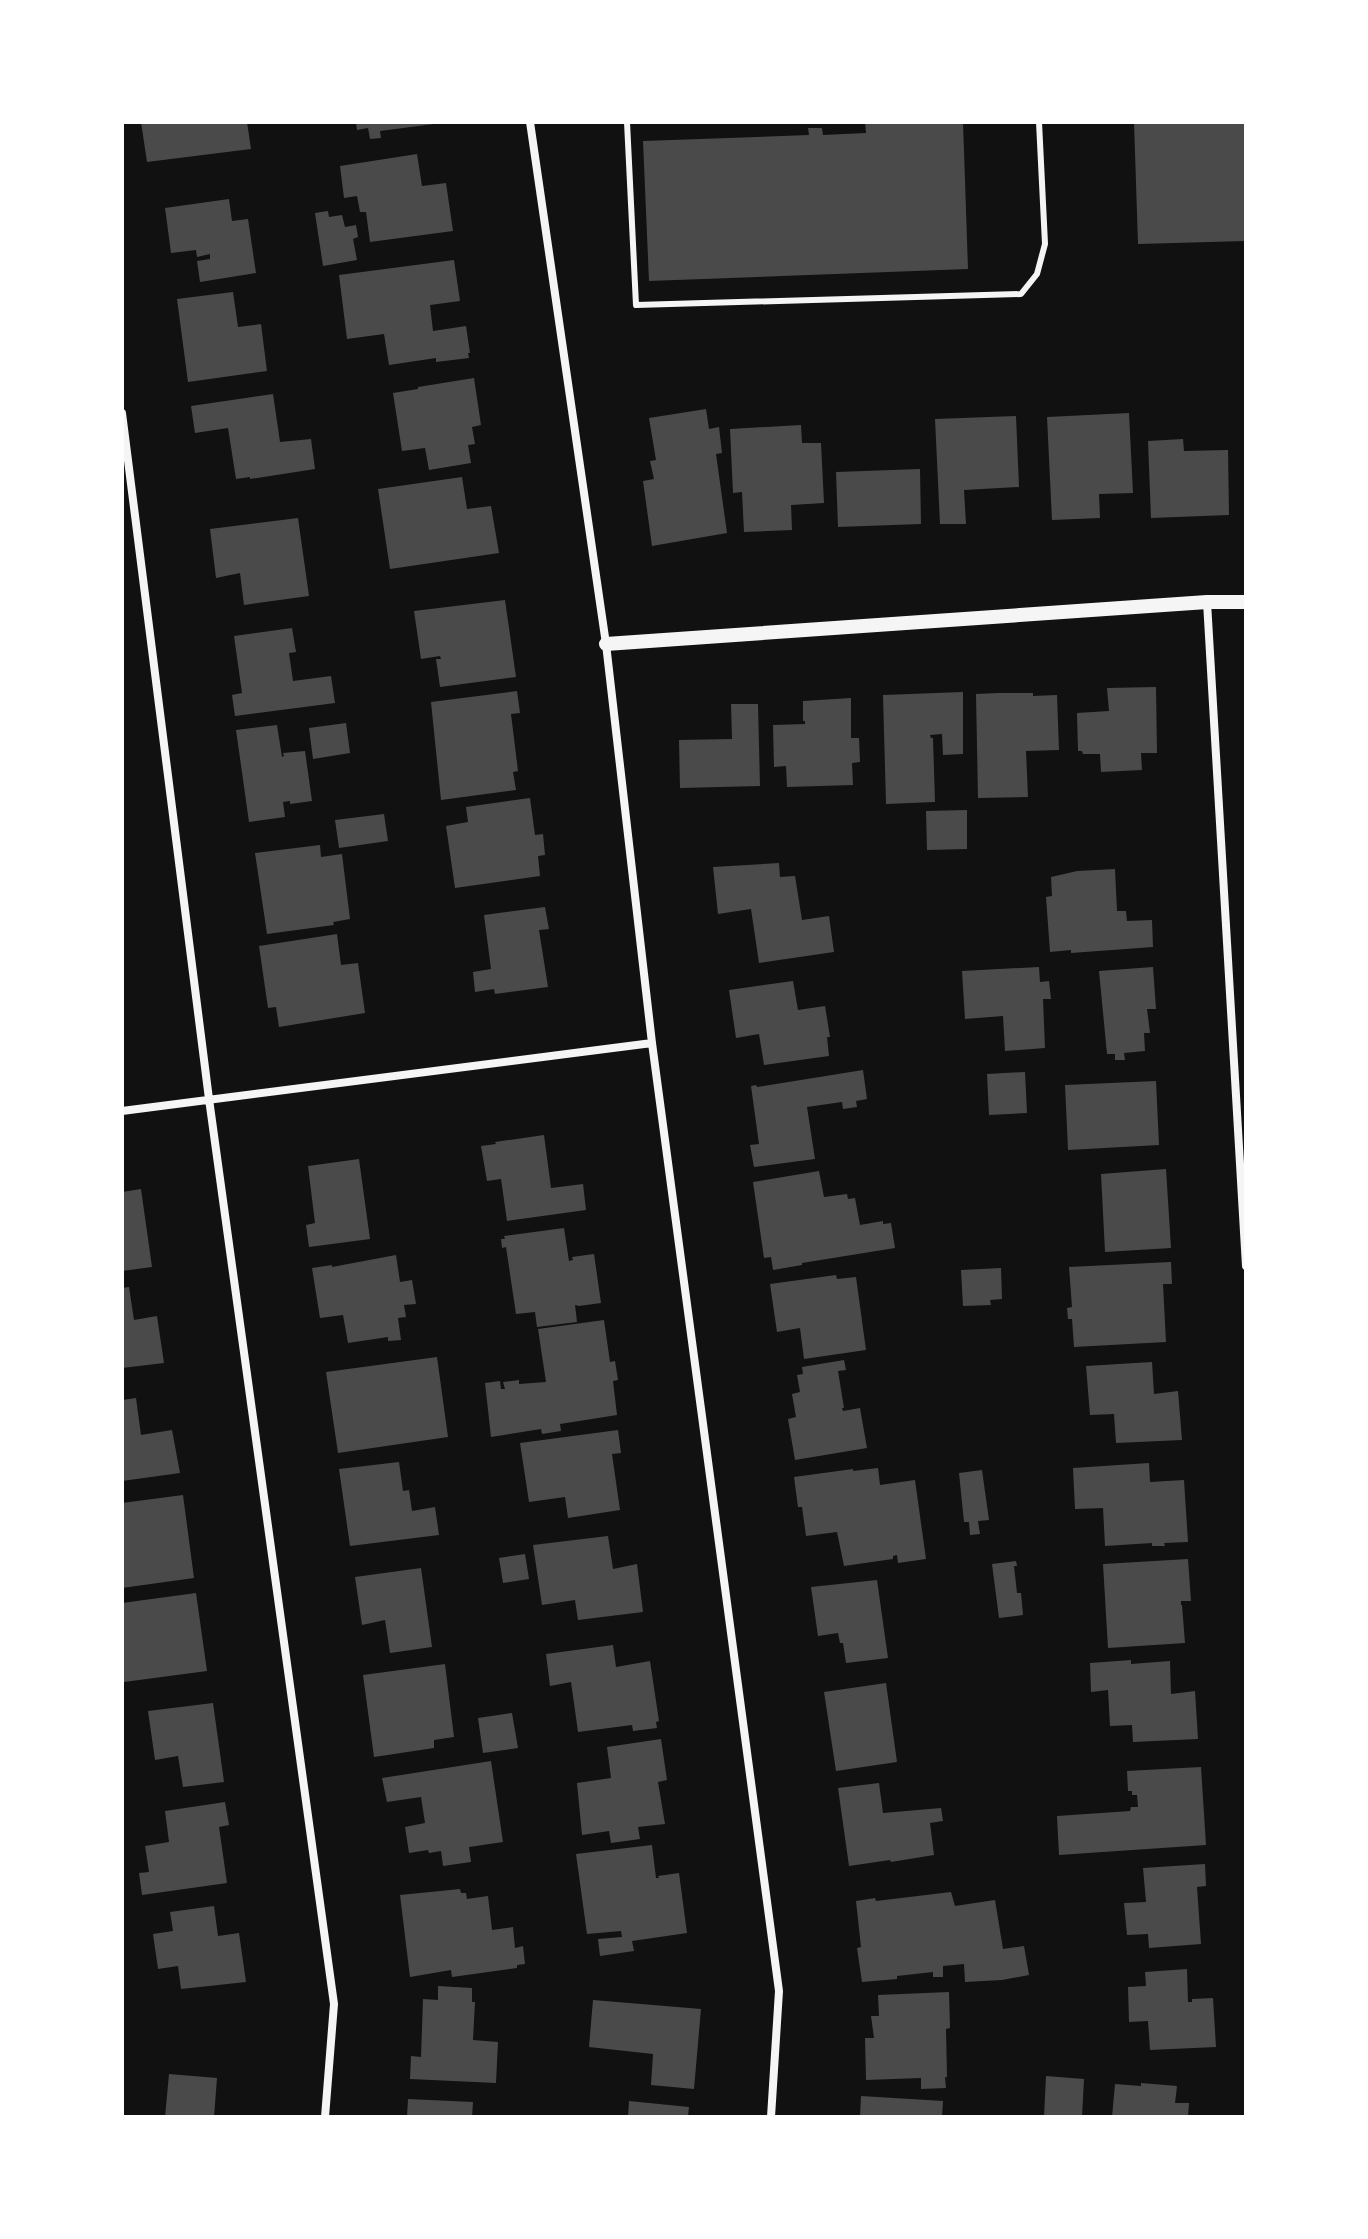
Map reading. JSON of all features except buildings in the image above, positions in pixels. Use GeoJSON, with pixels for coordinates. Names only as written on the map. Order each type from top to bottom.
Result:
{"type":"FeatureCollection","features":[{"type":"Feature","properties":{"kind":"street"},"geometry":{"type":"LineString","coordinates":[[530,122],[606,644],[652,1043],[779,1991],[771,2117]]}},
{"type":"Feature","properties":{"kind":"street"},"geometry":{"type":"LineString","coordinates":[[122,413],[209,1099],[334,2004],[325,2117]]}},
{"type":"Feature","properties":{"kind":"street"},"geometry":{"type":"LineString","coordinates":[[606,644],[1207,602],[1246,602]]}},
{"type":"Feature","properties":{"kind":"street"},"geometry":{"type":"LineString","coordinates":[[1207,602],[1246,1266]]}},
{"type":"Feature","properties":{"kind":"street"},"geometry":{"type":"LineString","coordinates":[[122,1111],[652,1043]]}},
{"type":"Feature","properties":{"kind":"lane"},"geometry":{"type":"LineString","coordinates":[[627,122],[636,305],[1021,294],[1037,274],[1045,244],[1039,122]]}}]}
